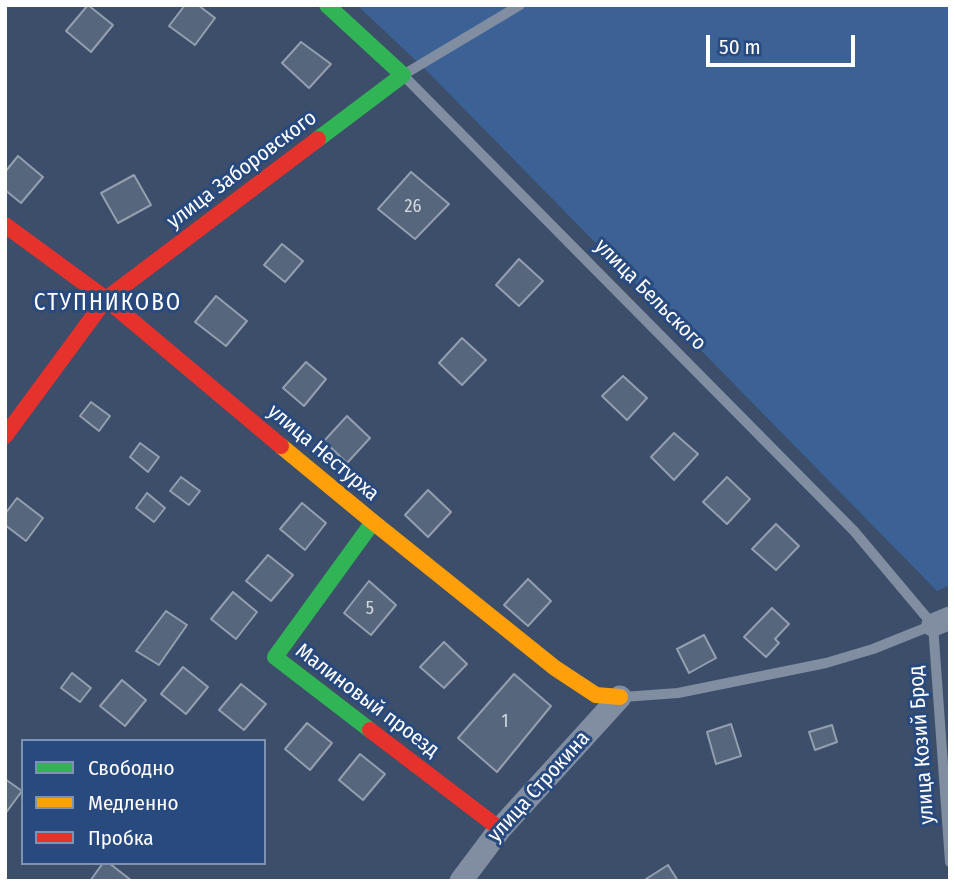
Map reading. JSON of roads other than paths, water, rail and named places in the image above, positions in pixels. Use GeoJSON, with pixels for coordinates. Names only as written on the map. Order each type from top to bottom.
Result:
{"type":"FeatureCollection","features":[{"type":"Feature","properties":{"kind":"street","name":"улица Бельского"},"geometry":{"type":"LineString","coordinates":[[327,5],[402,75]]}},
{"type":"Feature","properties":{"kind":"street","name":"улица Заборовского"},"geometry":{"type":"LineString","coordinates":[[5,436],[106,299],[402,75]]}},
{"type":"Feature","properties":{"kind":"street","name":"улица Нестурха"},"geometry":{"type":"LineString","coordinates":[[5,225],[106,299],[373,522],[555,668],[596,695],[620,697]]}},
{"type":"Feature","properties":{"kind":"street","name":"Малиновый проезд"},"geometry":{"type":"LineString","coordinates":[[373,522],[275,657],[499,829]]}},
{"type":"Feature","properties":{"kind":"street","name":"улица Строкина"},"geometry":{"type":"LineString","coordinates":[[461,881],[499,829],[620,697]]}},
{"type":"Feature","properties":{"kind":"lane"},"geometry":{"type":"LineString","coordinates":[[402,75],[520,5]]}},
{"type":"Feature","properties":{"kind":"lane","name":"улица Бельского"},"geometry":{"type":"LineString","coordinates":[[402,75],[941,621]]}},
{"type":"Feature","properties":{"kind":"lane"},"geometry":{"type":"LineString","coordinates":[[620,697],[678,693],[826,663],[873,649],[941,621]]}},
{"type":"Feature","properties":{"kind":"lane","name":"улица Козий Брод"},"geometry":{"type":"LineString","coordinates":[[941,621],[950,862]]}},
{"type":"Feature","properties":{"kind":"district","name":"СТУПНИКОВО"},"geometry":{"type":"Point","coordinates":[108,304]}}]}
